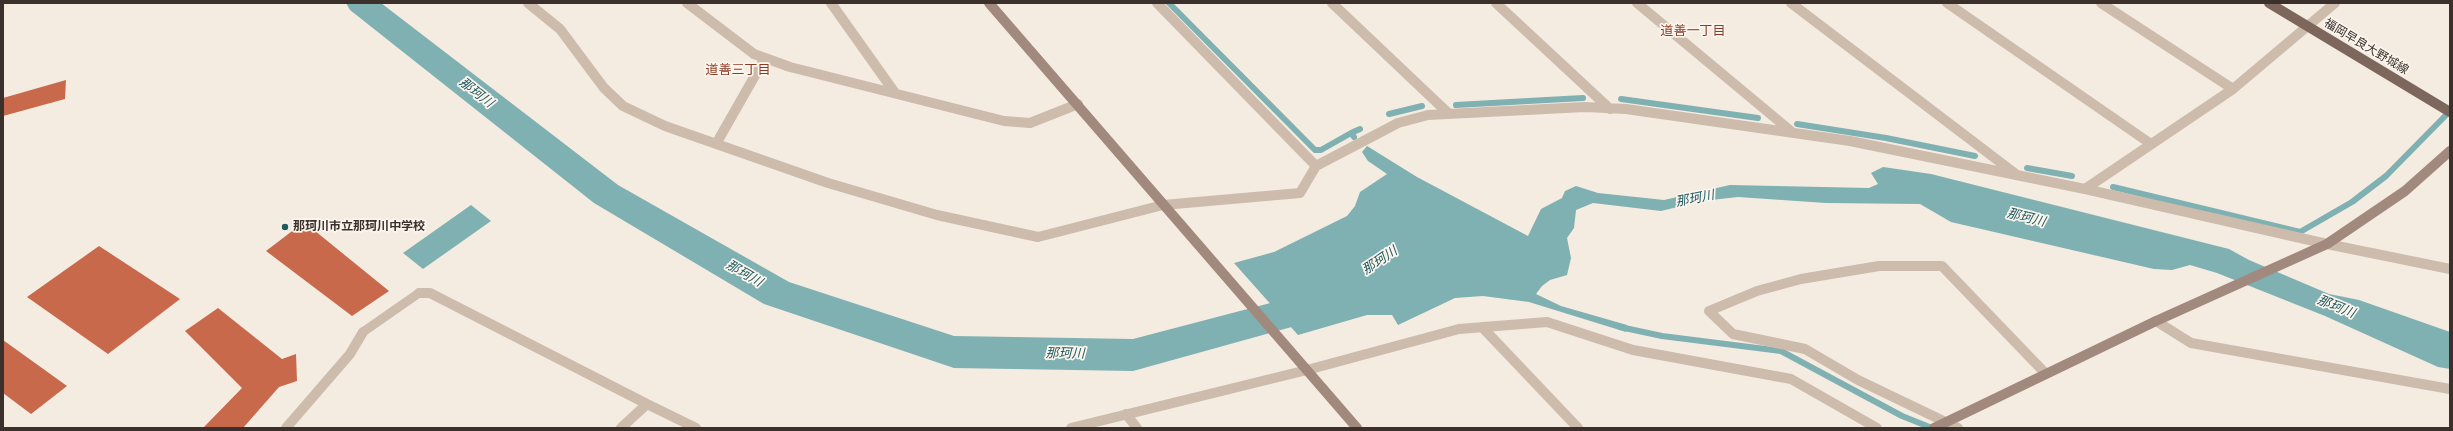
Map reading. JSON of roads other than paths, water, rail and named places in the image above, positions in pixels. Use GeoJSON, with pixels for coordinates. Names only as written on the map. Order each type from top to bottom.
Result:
{"type":"FeatureCollection","features":[{"type":"Feature","properties":{"kind":"main road","name":"福岡早良大野城線"},"geometry":{"type":"LineString","coordinates":[[2269,3],[2450,112]]}},
{"type":"Feature","properties":{"kind":"street"},"geometry":{"type":"LineString","coordinates":[[528,3],[560,29],[604,88],[623,106],[665,126],[771,164],[930,212],[1038,237],[1166,209],[1300,193],[1316,166],[1398,123],[1428,115],[1585,108],[1610,109],[1792,132],[1850,141],[2020,177],[2085,189],[2327,244],[2450,269]]}},
{"type":"Feature","properties":{"kind":"street"},"geometry":{"type":"LineString","coordinates":[[687,3],[754,54],[895,93],[1004,121],[1030,123],[1078,104]]}},
{"type":"Feature","properties":{"kind":"street"},"geometry":{"type":"LineString","coordinates":[[831,3],[895,93]]}},
{"type":"Feature","properties":{"kind":"street"},"geometry":{"type":"LineString","coordinates":[[989,3],[1357,428]]}},
{"type":"Feature","properties":{"kind":"street"},"geometry":{"type":"LineString","coordinates":[[1156,3],[1316,166]]}},
{"type":"Feature","properties":{"kind":"street"},"geometry":{"type":"LineString","coordinates":[[1332,3],[1448,113]]}},
{"type":"Feature","properties":{"kind":"street"},"geometry":{"type":"LineString","coordinates":[[1496,3],[1610,109]]}},
{"type":"Feature","properties":{"kind":"street"},"geometry":{"type":"LineString","coordinates":[[1636,3],[1792,132]]}},
{"type":"Feature","properties":{"kind":"street"},"geometry":{"type":"LineString","coordinates":[[1791,3],[2020,177]]}},
{"type":"Feature","properties":{"kind":"street"},"geometry":{"type":"LineString","coordinates":[[1947,3],[2151,144]]}},
{"type":"Feature","properties":{"kind":"street"},"geometry":{"type":"LineString","coordinates":[[2101,3],[2233,89]]}},
{"type":"Feature","properties":{"kind":"street"},"geometry":{"type":"LineString","coordinates":[[2085,189],[2233,89],[2336,3]]}},
{"type":"Feature","properties":{"kind":"street"},"geometry":{"type":"LineString","coordinates":[[716,144],[766,58]]}},
{"type":"Feature","properties":{"kind":"street"},"geometry":{"type":"LineString","coordinates":[[1941,425],[2156,321],[2309,254],[2327,244],[2405,191],[2450,151]]}},
{"type":"Feature","properties":{"kind":"street"},"geometry":{"type":"LineString","coordinates":[[1958,428],[1941,425],[1804,349],[1733,334],[1709,310],[1757,291],[1801,279],[1879,266],[1942,266],[2046,374]]}},
{"type":"Feature","properties":{"kind":"street"},"geometry":{"type":"LineString","coordinates":[[418,293],[430,293],[696,428]]}},
{"type":"Feature","properties":{"kind":"street"},"geometry":{"type":"LineString","coordinates":[[2156,321],[2191,343],[2245,354],[2450,389]]}},
{"type":"Feature","properties":{"kind":"street"},"geometry":{"type":"LineString","coordinates":[[1071,428],[1307,370],[1458,329],[1547,322],[1633,350],[1791,379],[1877,428]]}},
{"type":"Feature","properties":{"kind":"street"},"geometry":{"type":"LineString","coordinates":[[1482,327],[1578,428]]}},
{"type":"Feature","properties":{"kind":"street"},"geometry":{"type":"LineString","coordinates":[[286,428],[350,354],[363,332]]}},
{"type":"Feature","properties":{"kind":"street"},"geometry":{"type":"LineString","coordinates":[[621,428],[647,404]]}},
{"type":"Feature","properties":{"kind":"street"},"geometry":{"type":"LineString","coordinates":[[1126,414],[1137,428]]}},
{"type":"Feature","properties":{"kind":"lane"},"geometry":{"type":"LineString","coordinates":[[363,332],[418,293]]}},
{"type":"Feature","properties":{"kind":"water"},"geometry":{"type":"Polygon","coordinates":[[[1367,146],[1417,177],[1528,236],[1541,209],[1562,198],[1565,191],[1576,186],[1598,193],[1664,200],[1730,185],[1869,188],[1878,184],[1871,173],[1883,167],[1931,174],[2229,249],[2249,260],[2329,294],[2359,300],[2450,332],[2450,369],[2438,367],[2325,316],[2217,273],[2190,265],[2172,270],[2154,269],[1951,222],[1920,204],[1826,203],[1738,197],[1702,201],[1661,211],[1593,203],[1576,210],[1574,228],[1567,238],[1571,258],[1567,275],[1550,280],[1542,286],[1536,294],[1561,306],[1627,325],[1626,332],[1529,302],[1483,296],[1455,298],[1398,325],[1392,315],[1367,315],[1298,335],[1234,263],[1274,252],[1347,216],[1355,206],[1360,192],[1387,174],[1368,161],[1362,152],[1367,146]]]}},
{"type":"Feature","properties":{"kind":"water"},"geometry":{"type":"Polygon","coordinates":[[[471,205],[491,221],[423,269],[403,253],[471,205]]]}},
{"type":"Feature","properties":{"kind":"waterway","name":"那珂川"},"geometry":{"type":"LineString","coordinates":[[361,3],[606,194],[777,293],[954,352],[1133,355],[1311,307],[1325,298]]}},
{"type":"Feature","properties":{"kind":"waterway"},"geometry":{"type":"LineString","coordinates":[[1169,3],[1315,150],[1321,150],[1351,133]]}},
{"type":"Feature","properties":{"kind":"waterway"},"geometry":{"type":"LineString","coordinates":[[1456,105],[1583,98]]}},
{"type":"Feature","properties":{"kind":"waterway"},"geometry":{"type":"LineString","coordinates":[[1621,99],[1758,118]]}},
{"type":"Feature","properties":{"kind":"waterway"},"geometry":{"type":"LineString","coordinates":[[1389,114],[1422,106]]}},
{"type":"Feature","properties":{"kind":"waterway"},"geometry":{"type":"LineString","coordinates":[[2113,187],[2300,232],[2352,202],[2386,176],[2450,111]]}},
{"type":"Feature","properties":{"kind":"waterway"},"geometry":{"type":"LineString","coordinates":[[1797,124],[1886,138],[1975,156]]}},
{"type":"Feature","properties":{"kind":"waterway"},"geometry":{"type":"LineString","coordinates":[[1351,133],[1360,129]]}},
{"type":"Feature","properties":{"kind":"waterway"},"geometry":{"type":"LineString","coordinates":[[1351,133],[1354,137]]}},
{"type":"Feature","properties":{"kind":"waterway"},"geometry":{"type":"LineString","coordinates":[[2027,168],[2072,176]]}},
{"type":"Feature","properties":{"kind":"waterway"},"geometry":{"type":"LineString","coordinates":[[1620,327],[1662,336],[1781,351],[1902,416],[1932,428]]}},
{"type":"Feature","properties":{"kind":"place","name":"那珂川市立那珂川中学校"},"geometry":{"type":"Point","coordinates":[285,227]}},
{"type":"Feature","properties":{"kind":"district","name":"道善一丁目"},"geometry":{"type":"Point","coordinates":[1693,32]}},
{"type":"Feature","properties":{"kind":"district","name":"道善三丁目"},"geometry":{"type":"Point","coordinates":[738,71]}}]}
